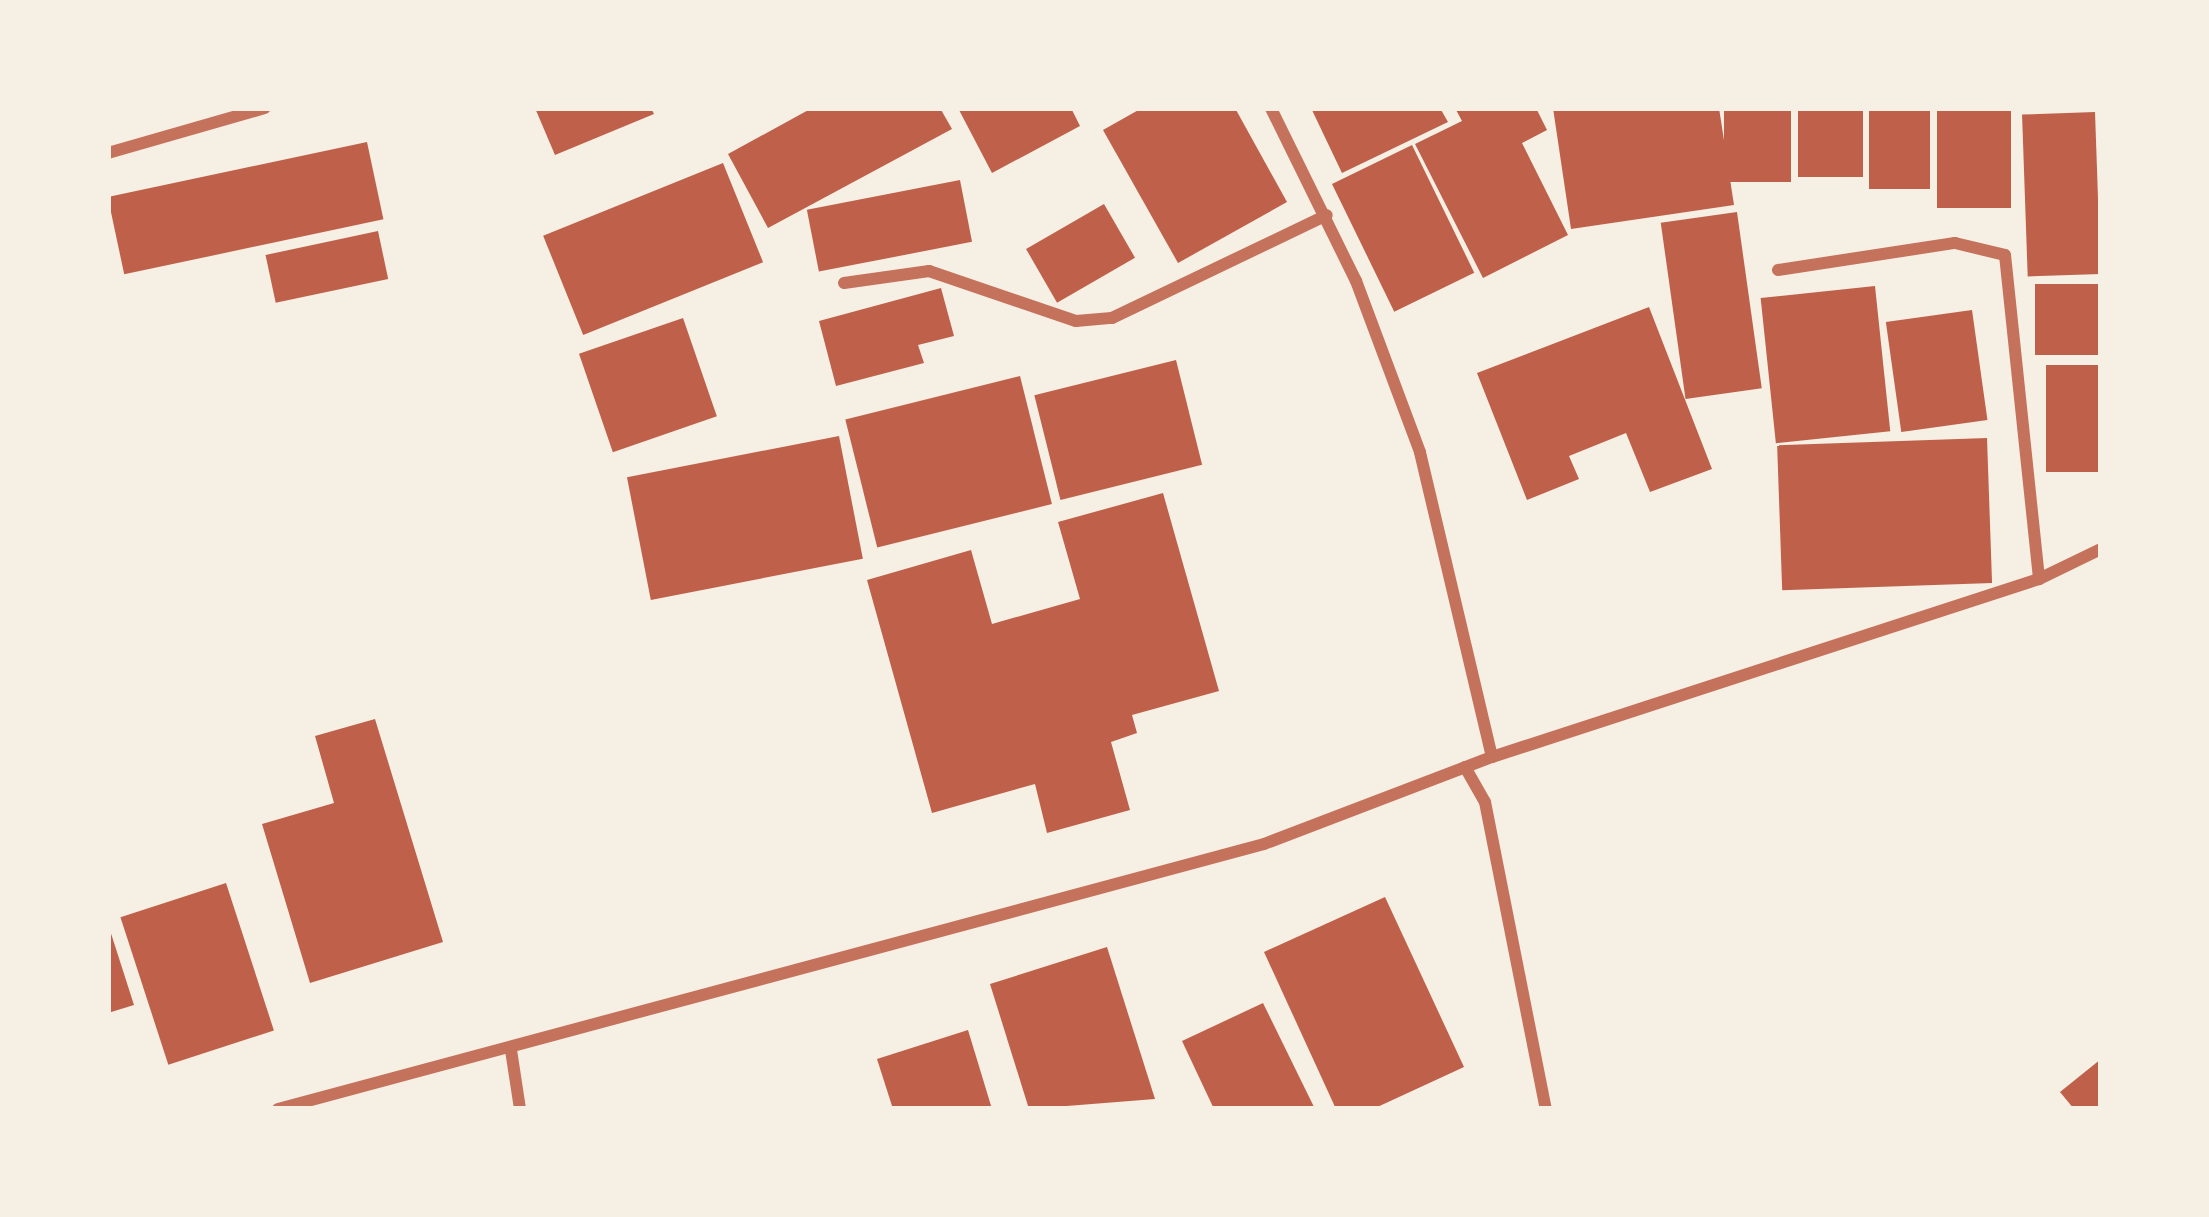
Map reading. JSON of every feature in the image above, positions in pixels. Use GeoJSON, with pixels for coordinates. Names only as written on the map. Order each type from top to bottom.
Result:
{"type":"FeatureCollection","features":[{"type":"Feature","properties":{"kind":"street"},"geometry":{"type":"LineString","coordinates":[[108,153],[265,108]]}},
{"type":"Feature","properties":{"kind":"street"},"geometry":{"type":"LineString","coordinates":[[1271,108],[1327,214],[1437,506],[1492,757]]}},
{"type":"Feature","properties":{"kind":"street"},"geometry":{"type":"LineString","coordinates":[[844,283],[929,271],[1076,321],[1112,318],[1327,214]]}},
{"type":"Feature","properties":{"kind":"street"},"geometry":{"type":"LineString","coordinates":[[1778,270],[1955,243],[2006,255],[2039,579]]}},
{"type":"Feature","properties":{"kind":"street"},"geometry":{"type":"LineString","coordinates":[[278,1109],[512,1050],[722,982],[1264,844],[1492,757],[2039,579],[2101,548]]}},
{"type":"Feature","properties":{"kind":"street"},"geometry":{"type":"LineString","coordinates":[[1465,767],[1485,802],[1546,1109]]}},
{"type":"Feature","properties":{"kind":"street"},"geometry":{"type":"LineString","coordinates":[[512,1050],[520,1109]]}},
{"type":"Feature","properties":{"kind":"building"},"geometry":{"type":"Polygon","coordinates":[[[535,108],[651,108],[654,114],[555,155],[535,108]]]}},
{"type":"Feature","properties":{"kind":"building"},"geometry":{"type":"Polygon","coordinates":[[[812,108],[940,108],[952,129],[768,228],[728,154],[812,108]]]}},
{"type":"Feature","properties":{"kind":"building"},"geometry":{"type":"Polygon","coordinates":[[[958,108],[1071,108],[1080,126],[992,173],[958,108]]]}},
{"type":"Feature","properties":{"kind":"building"},"geometry":{"type":"Polygon","coordinates":[[[1142,108],[1235,108],[1287,202],[1178,263],[1103,130],[1142,108]]]}},
{"type":"Feature","properties":{"kind":"building"},"geometry":{"type":"Polygon","coordinates":[[[1311,108],[1440,108],[1448,122],[1342,173],[1311,108]]]}},
{"type":"Feature","properties":{"kind":"building"},"geometry":{"type":"Polygon","coordinates":[[[1455,108],[1536,108],[1547,130],[1522,143],[1568,235],[1483,278],[1415,144],[1462,121],[1455,108]]]}},
{"type":"Feature","properties":{"kind":"building"},"geometry":{"type":"Polygon","coordinates":[[[1553,108],[1719,108],[1734,205],[1571,229],[1553,108]]]}},
{"type":"Feature","properties":{"kind":"building"},"geometry":{"type":"Polygon","coordinates":[[[1724,108],[1791,108],[1791,182],[1724,182],[1724,108]]]}},
{"type":"Feature","properties":{"kind":"building"},"geometry":{"type":"Polygon","coordinates":[[[1798,108],[1863,108],[1863,177],[1798,177],[1798,108]]]}},
{"type":"Feature","properties":{"kind":"building"},"geometry":{"type":"Polygon","coordinates":[[[1869,108],[1930,108],[1930,189],[1869,189],[1869,108]]]}},
{"type":"Feature","properties":{"kind":"building"},"geometry":{"type":"Polygon","coordinates":[[[1937,108],[2011,108],[2011,208],[1937,208],[1937,108]]]}},
{"type":"Feature","properties":{"kind":"building"},"geometry":{"type":"Polygon","coordinates":[[[2095,112],[2101,274],[2028,276],[2022,115],[2095,112]]]}},
{"type":"Feature","properties":{"kind":"building"},"geometry":{"type":"Polygon","coordinates":[[[367,142],[383,219],[124,274],[108,197],[367,142]]]}},
{"type":"Feature","properties":{"kind":"building"},"geometry":{"type":"Polygon","coordinates":[[[1412,145],[1474,273],[1394,312],[1332,184],[1412,145]]]}},
{"type":"Feature","properties":{"kind":"building"},"geometry":{"type":"Polygon","coordinates":[[[723,163],[763,262],[583,335],[543,236],[723,163]]]}},
{"type":"Feature","properties":{"kind":"building"},"geometry":{"type":"Polygon","coordinates":[[[960,180],[972,242],[819,272],[807,210],[960,180]]]}},
{"type":"Feature","properties":{"kind":"building"},"geometry":{"type":"Polygon","coordinates":[[[1104,204],[1135,258],[1057,303],[1026,249],[1104,204]]]}},
{"type":"Feature","properties":{"kind":"building"},"geometry":{"type":"Polygon","coordinates":[[[1737,212],[1762,388],[1686,399],[1661,223],[1737,212]]]}},
{"type":"Feature","properties":{"kind":"building"},"geometry":{"type":"Polygon","coordinates":[[[378,231],[388,279],[276,303],[266,255],[378,231]]]}},
{"type":"Feature","properties":{"kind":"building"},"geometry":{"type":"Polygon","coordinates":[[[2035,284],[2101,284],[2101,355],[2035,355],[2035,284]]]}},
{"type":"Feature","properties":{"kind":"building"},"geometry":{"type":"Polygon","coordinates":[[[1875,286],[1890,431],[1776,443],[1761,298],[1875,286]]]}},
{"type":"Feature","properties":{"kind":"building"},"geometry":{"type":"Polygon","coordinates":[[[941,288],[954,336],[918,345],[924,363],[836,386],[819,321],[941,288]]]}},
{"type":"Feature","properties":{"kind":"building"},"geometry":{"type":"Polygon","coordinates":[[[1649,307],[1712,469],[1650,492],[1626,433],[1569,456],[1579,479],[1527,500],[1477,373],[1649,307]]]}},
{"type":"Feature","properties":{"kind":"building"},"geometry":{"type":"Polygon","coordinates":[[[1972,310],[1987,420],[1901,432],[1886,322],[1972,310]]]}},
{"type":"Feature","properties":{"kind":"building"},"geometry":{"type":"Polygon","coordinates":[[[683,318],[717,416],[613,452],[579,354],[683,318]]]}},
{"type":"Feature","properties":{"kind":"building"},"geometry":{"type":"Polygon","coordinates":[[[1176,360],[1202,465],[1060,500],[1034,395],[1176,360]]]}},
{"type":"Feature","properties":{"kind":"building"},"geometry":{"type":"Polygon","coordinates":[[[2046,365],[2101,365],[2101,472],[2046,472],[2046,365]]]}},
{"type":"Feature","properties":{"kind":"building"},"geometry":{"type":"Polygon","coordinates":[[[1020,376],[1052,504],[877,548],[845,420],[1020,376]]]}},
{"type":"Feature","properties":{"kind":"building"},"geometry":{"type":"Polygon","coordinates":[[[839,436],[863,559],[651,600],[627,477],[839,436]]]}},
{"type":"Feature","properties":{"kind":"building"},"geometry":{"type":"Polygon","coordinates":[[[1987,438],[1992,583],[1782,590],[1777,445],[1987,438]]]}},
{"type":"Feature","properties":{"kind":"building"},"geometry":{"type":"Polygon","coordinates":[[[1163,493],[1219,691],[1132,715],[1137,733],[1111,742],[1130,810],[1047,833],[1035,784],[932,813],[867,580],[971,550],[992,624],[1080,599],[1058,522],[1163,493]]]}},
{"type":"Feature","properties":{"kind":"building"},"geometry":{"type":"Polygon","coordinates":[[[375,719],[443,942],[310,983],[262,824],[334,803],[315,736],[375,719]]]}},
{"type":"Feature","properties":{"kind":"building"},"geometry":{"type":"Polygon","coordinates":[[[226,883],[274,1030],[168,1065],[120,917],[226,883]]]}},
{"type":"Feature","properties":{"kind":"building"},"geometry":{"type":"Polygon","coordinates":[[[1385,897],[1464,1067],[1373,1109],[1336,1109],[1264,952],[1385,897]]]}},
{"type":"Feature","properties":{"kind":"building"},"geometry":{"type":"Polygon","coordinates":[[[108,924],[134,1005],[108,1013],[108,924]]]}},
{"type":"Feature","properties":{"kind":"building"},"geometry":{"type":"Polygon","coordinates":[[[1107,947],[1155,1099],[1029,1109],[990,984],[1107,947]]]}},
{"type":"Feature","properties":{"kind":"building"},"geometry":{"type":"Polygon","coordinates":[[[1263,1003],[1315,1109],[1214,1109],[1182,1041],[1263,1003]]]}},
{"type":"Feature","properties":{"kind":"building"},"geometry":{"type":"Polygon","coordinates":[[[968,1030],[992,1109],[893,1109],[877,1059],[968,1030]]]}},
{"type":"Feature","properties":{"kind":"building"},"geometry":{"type":"Polygon","coordinates":[[[2101,1059],[2101,1109],[2074,1109],[2060,1092],[2101,1059]]]}}]}
